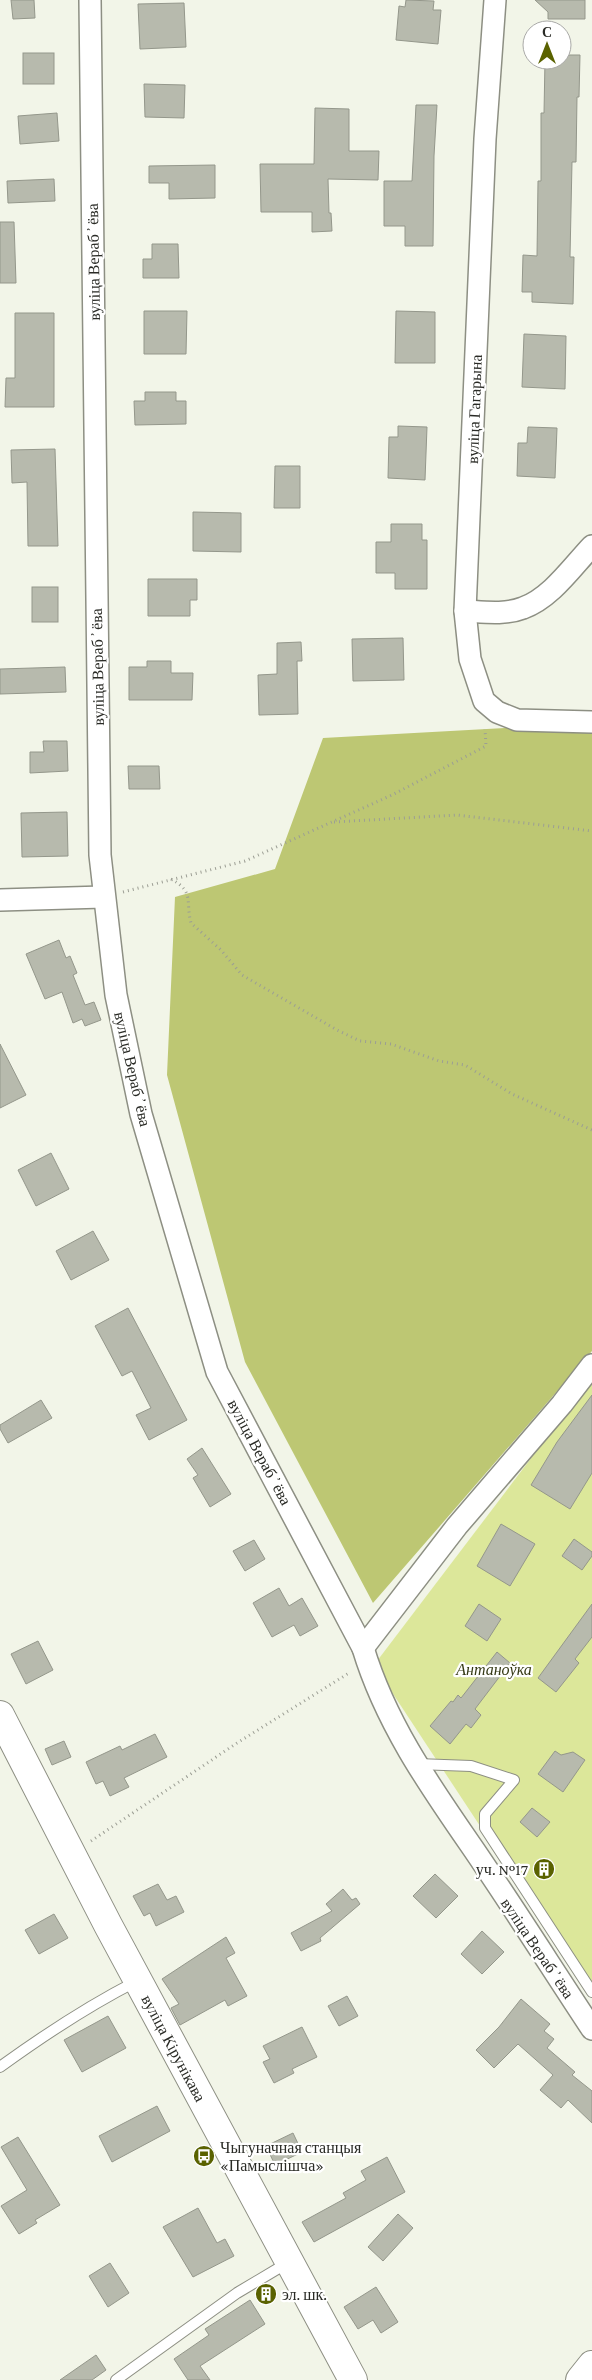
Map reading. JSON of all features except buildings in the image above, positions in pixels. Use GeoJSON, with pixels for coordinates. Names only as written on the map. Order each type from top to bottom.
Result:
{"type":"FeatureCollection","features":[{"type":"Feature","properties":{"kind":"street","name":"вуліца Верабʼёва"},"geometry":{"type":"LineString","coordinates":[[90,0],[100,855],[103,897],[116,994],[142,1114],[218,1372],[365,1655],[380,1695],[416,1764],[592,2029]]}},
{"type":"Feature","properties":{"kind":"street","name":"вуліца Гагарына"},"geometry":{"type":"LineString","coordinates":[[484,701],[470,659],[465,611],[485,148],[495,0]]}},
{"type":"Feature","properties":{"kind":"street"},"geometry":{"type":"LineString","coordinates":[[465,611],[503,612],[523,609],[538,601],[592,546]]}},
{"type":"Feature","properties":{"kind":"street"},"geometry":{"type":"LineString","coordinates":[[484,701],[497,712],[517,720],[592,722]]}},
{"type":"Feature","properties":{"kind":"street"},"geometry":{"type":"LineString","coordinates":[[0,900],[103,897]]}},
{"type":"Feature","properties":{"kind":"street"},"geometry":{"type":"LineString","coordinates":[[365,1655],[458,1526],[562,1404],[592,1365]]}},
{"type":"Feature","properties":{"kind":"street","name":"вуліца Кірунікава"},"geometry":{"type":"LineString","coordinates":[[0,1714],[138,1981],[353,2380]]}},
{"type":"Feature","properties":{"kind":"street"},"geometry":{"type":"LineString","coordinates":[[580,2380],[592,2365]]}},
{"type":"Feature","properties":{"kind":"lane"},"geometry":{"type":"LineString","coordinates":[[416,1764],[471,1766],[514,1780],[485,1814],[485,1828],[592,1992]]}},
{"type":"Feature","properties":{"kind":"lane"},"geometry":{"type":"LineString","coordinates":[[0,2067],[50,2031],[98,2001],[138,1981]]}},
{"type":"Feature","properties":{"kind":"lane"},"geometry":{"type":"LineString","coordinates":[[116,2380],[237,2293],[289,2262]]}},
{"type":"Feature","properties":{"kind":"path"},"geometry":{"type":"LineString","coordinates":[[103,897],[245,860],[392,795],[486,746],[484,701]]}},
{"type":"Feature","properties":{"kind":"path"},"geometry":{"type":"LineString","coordinates":[[331,822],[457,815],[592,831]]}},
{"type":"Feature","properties":{"kind":"path"},"geometry":{"type":"LineString","coordinates":[[171,879],[184,886],[188,894],[191,923],[221,950],[242,975],[266,990],[360,1042],[391,1044],[439,1062],[465,1065],[512,1094],[592,1130]]}},
{"type":"Feature","properties":{"kind":"path"},"geometry":{"type":"LineString","coordinates":[[71,1854],[365,1655]]}},
{"type":"Feature","properties":{"kind":"green space"},"geometry":{"type":"Polygon","coordinates":[[[505,728],[592,730],[592,1351],[373,1603],[245,1362],[167,1075],[175,897],[275,869],[323,738],[505,728]]]}},
{"type":"Feature","properties":{"kind":"green space","name":"Антаноўка"},"geometry":{"type":"Polygon","coordinates":[[[592,1378],[592,1996],[374,1665],[592,1378]]]}},
{"type":"Feature","properties":{"kind":"place","name":"уч. №17"},"geometry":{"type":"Point","coordinates":[544,1869]}},
{"type":"Feature","properties":{"kind":"place","name":"Чыгуначная станцыя «Памыслішча»"},"geometry":{"type":"Point","coordinates":[204,2156]}},
{"type":"Feature","properties":{"kind":"place","name":"эл. шк."},"geometry":{"type":"Point","coordinates":[266,2294]}}]}
